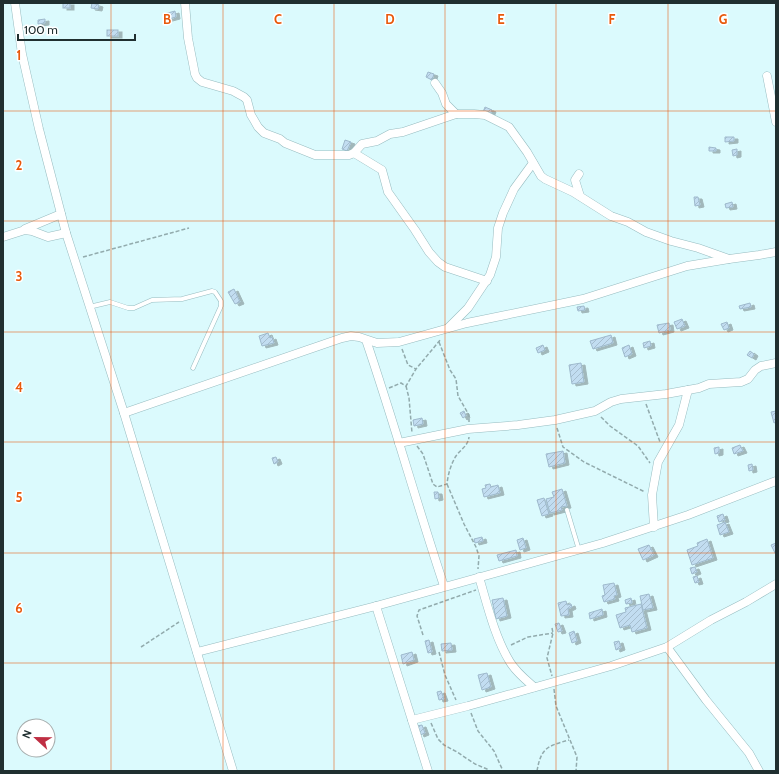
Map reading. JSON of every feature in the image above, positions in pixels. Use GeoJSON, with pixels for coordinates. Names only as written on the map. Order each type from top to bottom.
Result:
{"type":"FeatureCollection","features":[{"type":"Feature","properties":{"kind":"street"},"geometry":{"type":"LineString","coordinates":[[15,3],[22,54],[39,129],[66,233],[124,413],[233,771]]}},
{"type":"Feature","properties":{"kind":"street"},"geometry":{"type":"LineString","coordinates":[[185,3],[188,38],[197,78],[202,82],[233,91],[244,97],[247,100],[251,115],[258,127],[264,133],[280,139],[285,143],[315,155],[349,155],[354,153],[362,144],[377,141],[390,134],[403,132],[456,114],[480,114],[506,125],[513,131],[541,176],[545,179],[580,196],[610,216],[628,222],[646,232],[728,259]]}},
{"type":"Feature","properties":{"kind":"street"},"geometry":{"type":"LineString","coordinates":[[767,76],[776,122]]}},
{"type":"Feature","properties":{"kind":"street"},"geometry":{"type":"LineString","coordinates":[[435,83],[442,93],[446,104],[456,114]]}},
{"type":"Feature","properties":{"kind":"street"},"geometry":{"type":"LineString","coordinates":[[354,153],[382,170],[388,192],[429,252],[438,262],[446,267],[487,281]]}},
{"type":"Feature","properties":{"kind":"street"},"geometry":{"type":"LineString","coordinates":[[447,329],[468,308],[487,281],[496,257],[498,228],[507,203],[514,189],[534,163]]}},
{"type":"Feature","properties":{"kind":"street"},"geometry":{"type":"LineString","coordinates":[[579,174],[575,180],[580,196]]}},
{"type":"Feature","properties":{"kind":"street"},"geometry":{"type":"LineString","coordinates":[[3,237],[24,230],[61,214]]}},
{"type":"Feature","properties":{"kind":"street"},"geometry":{"type":"LineString","coordinates":[[24,230],[32,231],[48,237],[66,233]]}},
{"type":"Feature","properties":{"kind":"street"},"geometry":{"type":"LineString","coordinates":[[124,413],[342,338],[351,336],[377,343],[399,342],[467,323],[583,299],[687,266],[776,252]]}},
{"type":"Feature","properties":{"kind":"street"},"geometry":{"type":"LineString","coordinates":[[366,340],[444,586]]}},
{"type":"Feature","properties":{"kind":"street"},"geometry":{"type":"LineString","coordinates":[[399,443],[468,429],[555,420],[595,411],[620,399],[655,396],[699,388],[709,384],[741,382],[748,379],[755,370],[761,366],[776,363]]}},
{"type":"Feature","properties":{"kind":"street"},"geometry":{"type":"LineString","coordinates":[[654,527],[652,495],[658,462],[663,451],[674,436],[679,424],[688,390]]}},
{"type":"Feature","properties":{"kind":"street"},"geometry":{"type":"LineString","coordinates":[[198,652],[376,606],[578,550],[654,527],[776,481]]}},
{"type":"Feature","properties":{"kind":"street"},"geometry":{"type":"LineString","coordinates":[[479,577],[504,649],[511,663],[522,677],[534,687]]}},
{"type":"Feature","properties":{"kind":"street"},"geometry":{"type":"LineString","coordinates":[[412,720],[429,714],[468,706],[611,666],[667,647],[711,620],[746,602],[776,584]]}},
{"type":"Feature","properties":{"kind":"street"},"geometry":{"type":"LineString","coordinates":[[376,606],[428,771]]}},
{"type":"Feature","properties":{"kind":"street"},"geometry":{"type":"LineString","coordinates":[[667,647],[706,700],[750,753],[759,771]]}},
{"type":"Feature","properties":{"kind":"lane"},"geometry":{"type":"LineString","coordinates":[[89,307],[110,302],[128,308],[134,308],[152,300],[182,299],[215,292],[221,301],[221,306],[193,368]]}},
{"type":"Feature","properties":{"kind":"lane"},"geometry":{"type":"LineString","coordinates":[[567,510],[578,550]]}},
{"type":"Feature","properties":{"kind":"path"},"geometry":{"type":"LineString","coordinates":[[74,259],[189,228]]}},
{"type":"Feature","properties":{"kind":"path"},"geometry":{"type":"LineString","coordinates":[[382,391],[399,383],[403,383],[406,386],[416,369],[439,342],[447,329]]}},
{"type":"Feature","properties":{"kind":"path"},"geometry":{"type":"LineString","coordinates":[[399,342],[408,365],[416,369]]}},
{"type":"Feature","properties":{"kind":"path"},"geometry":{"type":"LineString","coordinates":[[439,342],[450,370],[456,379],[458,396],[469,415],[468,441],[466,446],[455,457],[448,476],[447,484],[464,524],[476,547],[479,556],[479,577]]}},
{"type":"Feature","properties":{"kind":"path"},"geometry":{"type":"LineString","coordinates":[[643,396],[663,451]]}},
{"type":"Feature","properties":{"kind":"path"},"geometry":{"type":"LineString","coordinates":[[595,411],[610,426],[638,446],[656,473]]}},
{"type":"Feature","properties":{"kind":"path"},"geometry":{"type":"LineString","coordinates":[[555,420],[563,447],[584,462],[652,495]]}},
{"type":"Feature","properties":{"kind":"path"},"geometry":{"type":"LineString","coordinates":[[437,487],[447,484]]}},
{"type":"Feature","properties":{"kind":"path"},"geometry":{"type":"LineString","coordinates":[[423,635],[417,616],[419,610],[482,588]]}},
{"type":"Feature","properties":{"kind":"path"},"geometry":{"type":"LineString","coordinates":[[141,647],[187,616]]}},
{"type":"Feature","properties":{"kind":"path"},"geometry":{"type":"LineString","coordinates":[[552,628],[553,633],[547,658],[553,681],[556,706],[576,756],[576,771]]}},
{"type":"Feature","properties":{"kind":"path"},"geometry":{"type":"LineString","coordinates":[[504,649],[528,637],[553,633]]}},
{"type":"Feature","properties":{"kind":"path"},"geometry":{"type":"LineString","coordinates":[[439,652],[445,675],[459,708]]}},
{"type":"Feature","properties":{"kind":"path"},"geometry":{"type":"LineString","coordinates":[[468,706],[478,731],[494,751],[503,771]]}},
{"type":"Feature","properties":{"kind":"path"},"geometry":{"type":"LineString","coordinates":[[429,714],[435,733],[444,745],[489,771]]}},
{"type":"Feature","properties":{"kind":"path"},"geometry":{"type":"LineString","coordinates":[[537,771],[543,752],[548,746],[569,740]]}},
{"type":"Feature","properties":{"kind":"building"},"geometry":{"type":"Polygon","coordinates":[[[63,3],[70,3],[70,8],[63,8],[63,3]]]}},
{"type":"Feature","properties":{"kind":"building"},"geometry":{"type":"Polygon","coordinates":[[[92,3],[99,5],[98,9],[91,8],[92,3]]]}},
{"type":"Feature","properties":{"kind":"building"},"geometry":{"type":"Polygon","coordinates":[[[175,11],[176,17],[165,20],[164,14],[175,11]]]}},
{"type":"Feature","properties":{"kind":"building"},"geometry":{"type":"Polygon","coordinates":[[[45,19],[45,23],[38,24],[38,20],[45,19]]]}},
{"type":"Feature","properties":{"kind":"building"},"geometry":{"type":"Polygon","coordinates":[[[107,30],[118,30],[118,36],[107,36],[107,30]]]}},
{"type":"Feature","properties":{"kind":"building"},"geometry":{"type":"Polygon","coordinates":[[[428,72],[434,74],[432,80],[426,77],[428,72]]]}},
{"type":"Feature","properties":{"kind":"building"},"geometry":{"type":"Polygon","coordinates":[[[485,107],[492,110],[490,115],[483,112],[485,107]]]}},
{"type":"Feature","properties":{"kind":"building"},"geometry":{"type":"Polygon","coordinates":[[[725,137],[734,137],[734,141],[725,142],[725,137]]]}},
{"type":"Feature","properties":{"kind":"building"},"geometry":{"type":"Polygon","coordinates":[[[345,140],[351,142],[347,151],[342,149],[345,140]]]}},
{"type":"Feature","properties":{"kind":"building"},"geometry":{"type":"Polygon","coordinates":[[[709,147],[716,148],[716,151],[709,151],[709,147]]]}},
{"type":"Feature","properties":{"kind":"building"},"geometry":{"type":"Polygon","coordinates":[[[737,149],[737,155],[733,156],[732,150],[737,149]]]}},
{"type":"Feature","properties":{"kind":"building"},"geometry":{"type":"Polygon","coordinates":[[[694,197],[698,197],[700,205],[695,206],[694,197]]]}},
{"type":"Feature","properties":{"kind":"building"},"geometry":{"type":"Polygon","coordinates":[[[732,202],[733,207],[726,208],[725,204],[732,202]]]}},
{"type":"Feature","properties":{"kind":"building"},"geometry":{"type":"Polygon","coordinates":[[[234,289],[240,302],[235,304],[228,292],[234,289]]]}},
{"type":"Feature","properties":{"kind":"building"},"geometry":{"type":"Polygon","coordinates":[[[750,303],[751,307],[740,309],[739,306],[750,303]]]}},
{"type":"Feature","properties":{"kind":"building"},"geometry":{"type":"Polygon","coordinates":[[[584,306],[585,310],[578,311],[577,307],[584,306]]]}},
{"type":"Feature","properties":{"kind":"building"},"geometry":{"type":"Polygon","coordinates":[[[682,319],[685,326],[677,329],[674,322],[682,319]]]}},
{"type":"Feature","properties":{"kind":"building"},"geometry":{"type":"Polygon","coordinates":[[[727,322],[729,328],[724,330],[721,324],[727,322]]]}},
{"type":"Feature","properties":{"kind":"building"},"geometry":{"type":"Polygon","coordinates":[[[669,323],[670,330],[659,333],[657,325],[669,323]]]}},
{"type":"Feature","properties":{"kind":"building"},"geometry":{"type":"Polygon","coordinates":[[[268,333],[270,338],[272,337],[274,343],[262,346],[259,336],[268,333]]]}},
{"type":"Feature","properties":{"kind":"building"},"geometry":{"type":"Polygon","coordinates":[[[611,335],[613,343],[593,349],[590,341],[611,335]]]}},
{"type":"Feature","properties":{"kind":"building"},"geometry":{"type":"Polygon","coordinates":[[[650,341],[651,346],[644,348],[643,343],[650,341]]]}},
{"type":"Feature","properties":{"kind":"building"},"geometry":{"type":"Polygon","coordinates":[[[543,345],[545,350],[538,353],[536,348],[543,345]]]}},
{"type":"Feature","properties":{"kind":"building"},"geometry":{"type":"Polygon","coordinates":[[[629,345],[632,354],[625,357],[622,348],[629,345]]]}},
{"type":"Feature","properties":{"kind":"building"},"geometry":{"type":"Polygon","coordinates":[[[750,351],[754,354],[752,358],[747,355],[750,351]]]}},
{"type":"Feature","properties":{"kind":"building"},"geometry":{"type":"Polygon","coordinates":[[[581,363],[584,382],[572,384],[569,365],[581,363]]]}},
{"type":"Feature","properties":{"kind":"building"},"geometry":{"type":"Polygon","coordinates":[[[464,411],[466,416],[463,418],[460,413],[464,411]]]}},
{"type":"Feature","properties":{"kind":"building"},"geometry":{"type":"Polygon","coordinates":[[[776,411],[776,422],[774,423],[771,412],[776,411]]]}},
{"type":"Feature","properties":{"kind":"building"},"geometry":{"type":"Polygon","coordinates":[[[422,418],[423,424],[414,426],[413,420],[422,418]]]}},
{"type":"Feature","properties":{"kind":"building"},"geometry":{"type":"Polygon","coordinates":[[[740,445],[743,451],[734,454],[732,448],[740,445]]]}},
{"type":"Feature","properties":{"kind":"building"},"geometry":{"type":"Polygon","coordinates":[[[719,447],[719,453],[715,454],[714,448],[719,447]]]}},
{"type":"Feature","properties":{"kind":"building"},"geometry":{"type":"Polygon","coordinates":[[[563,451],[565,463],[549,467],[546,454],[563,451]]]}},
{"type":"Feature","properties":{"kind":"building"},"geometry":{"type":"Polygon","coordinates":[[[276,457],[278,462],[274,464],[272,458],[276,457]]]}},
{"type":"Feature","properties":{"kind":"building"},"geometry":{"type":"Polygon","coordinates":[[[752,464],[753,470],[749,471],[748,465],[752,464]]]}},
{"type":"Feature","properties":{"kind":"building"},"geometry":{"type":"Polygon","coordinates":[[[490,484],[491,487],[498,485],[500,493],[484,497],[482,489],[486,488],[485,485],[490,484]]]}},
{"type":"Feature","properties":{"kind":"building"},"geometry":{"type":"Polygon","coordinates":[[[562,489],[567,506],[561,507],[562,510],[550,513],[546,499],[554,497],[552,492],[562,489]]]}},
{"type":"Feature","properties":{"kind":"building"},"geometry":{"type":"Polygon","coordinates":[[[434,492],[438,492],[439,498],[435,499],[434,492]]]}},
{"type":"Feature","properties":{"kind":"building"},"geometry":{"type":"Polygon","coordinates":[[[544,498],[549,514],[542,516],[537,500],[544,498]]]}},
{"type":"Feature","properties":{"kind":"building"},"geometry":{"type":"Polygon","coordinates":[[[723,514],[725,520],[719,522],[717,516],[723,514]]]}},
{"type":"Feature","properties":{"kind":"building"},"geometry":{"type":"Polygon","coordinates":[[[725,522],[729,532],[720,535],[717,525],[725,522]]]}},
{"type":"Feature","properties":{"kind":"building"},"geometry":{"type":"Polygon","coordinates":[[[482,537],[483,541],[475,543],[474,539],[482,537]]]}},
{"type":"Feature","properties":{"kind":"building"},"geometry":{"type":"Polygon","coordinates":[[[523,538],[526,548],[520,550],[517,540],[523,538]]]}},
{"type":"Feature","properties":{"kind":"building"},"geometry":{"type":"Polygon","coordinates":[[[707,539],[713,558],[692,565],[687,550],[698,546],[697,543],[707,539]]]}},
{"type":"Feature","properties":{"kind":"building"},"geometry":{"type":"Polygon","coordinates":[[[776,543],[776,555],[771,545],[776,543]]]}},
{"type":"Feature","properties":{"kind":"building"},"geometry":{"type":"Polygon","coordinates":[[[649,545],[654,555],[643,560],[638,549],[649,545]]]}},
{"type":"Feature","properties":{"kind":"building"},"geometry":{"type":"Polygon","coordinates":[[[516,550],[517,556],[499,561],[497,555],[516,550]]]}},
{"type":"Feature","properties":{"kind":"building"},"geometry":{"type":"Polygon","coordinates":[[[695,567],[697,572],[692,574],[690,568],[695,567]]]}},
{"type":"Feature","properties":{"kind":"building"},"geometry":{"type":"Polygon","coordinates":[[[697,576],[699,582],[695,583],[693,577],[697,576]]]}},
{"type":"Feature","properties":{"kind":"building"},"geometry":{"type":"Polygon","coordinates":[[[614,583],[617,595],[614,596],[615,599],[604,602],[602,596],[605,595],[603,585],[614,583]]]}},
{"type":"Feature","properties":{"kind":"building"},"geometry":{"type":"Polygon","coordinates":[[[649,594],[653,608],[643,610],[640,596],[649,594]]]}},
{"type":"Feature","properties":{"kind":"building"},"geometry":{"type":"Polygon","coordinates":[[[503,598],[507,616],[496,619],[492,600],[503,598]]]}},
{"type":"Feature","properties":{"kind":"building"},"geometry":{"type":"Polygon","coordinates":[[[631,598],[632,603],[626,604],[625,600],[631,598]]]}},
{"type":"Feature","properties":{"kind":"building"},"geometry":{"type":"Polygon","coordinates":[[[566,601],[567,605],[571,604],[572,607],[568,609],[569,615],[561,616],[558,603],[566,601]]]}},
{"type":"Feature","properties":{"kind":"building"},"geometry":{"type":"Polygon","coordinates":[[[641,604],[647,628],[632,632],[630,625],[620,628],[616,615],[626,612],[625,608],[641,604]]]}},
{"type":"Feature","properties":{"kind":"building"},"geometry":{"type":"Polygon","coordinates":[[[602,609],[603,615],[590,619],[589,613],[602,609]]]}},
{"type":"Feature","properties":{"kind":"building"},"geometry":{"type":"Polygon","coordinates":[[[559,623],[562,631],[558,632],[555,624],[559,623]]]}},
{"type":"Feature","properties":{"kind":"building"},"geometry":{"type":"Polygon","coordinates":[[[574,631],[577,641],[572,643],[569,633],[574,631]]]}},
{"type":"Feature","properties":{"kind":"building"},"geometry":{"type":"Polygon","coordinates":[[[429,640],[432,652],[428,653],[425,641],[429,640]]]}},
{"type":"Feature","properties":{"kind":"building"},"geometry":{"type":"Polygon","coordinates":[[[619,641],[621,648],[616,650],[614,642],[619,641]]]}},
{"type":"Feature","properties":{"kind":"building"},"geometry":{"type":"Polygon","coordinates":[[[451,643],[452,650],[442,651],[441,644],[451,643]]]}},
{"type":"Feature","properties":{"kind":"building"},"geometry":{"type":"Polygon","coordinates":[[[412,652],[414,660],[403,664],[401,655],[412,652]]]}},
{"type":"Feature","properties":{"kind":"building"},"geometry":{"type":"Polygon","coordinates":[[[487,673],[491,687],[482,690],[478,675],[487,673]]]}},
{"type":"Feature","properties":{"kind":"building"},"geometry":{"type":"Polygon","coordinates":[[[441,691],[444,699],[439,700],[437,692],[441,691]]]}},
{"type":"Feature","properties":{"kind":"building"},"geometry":{"type":"Polygon","coordinates":[[[422,725],[425,733],[420,735],[417,726],[422,725]]]}}]}
